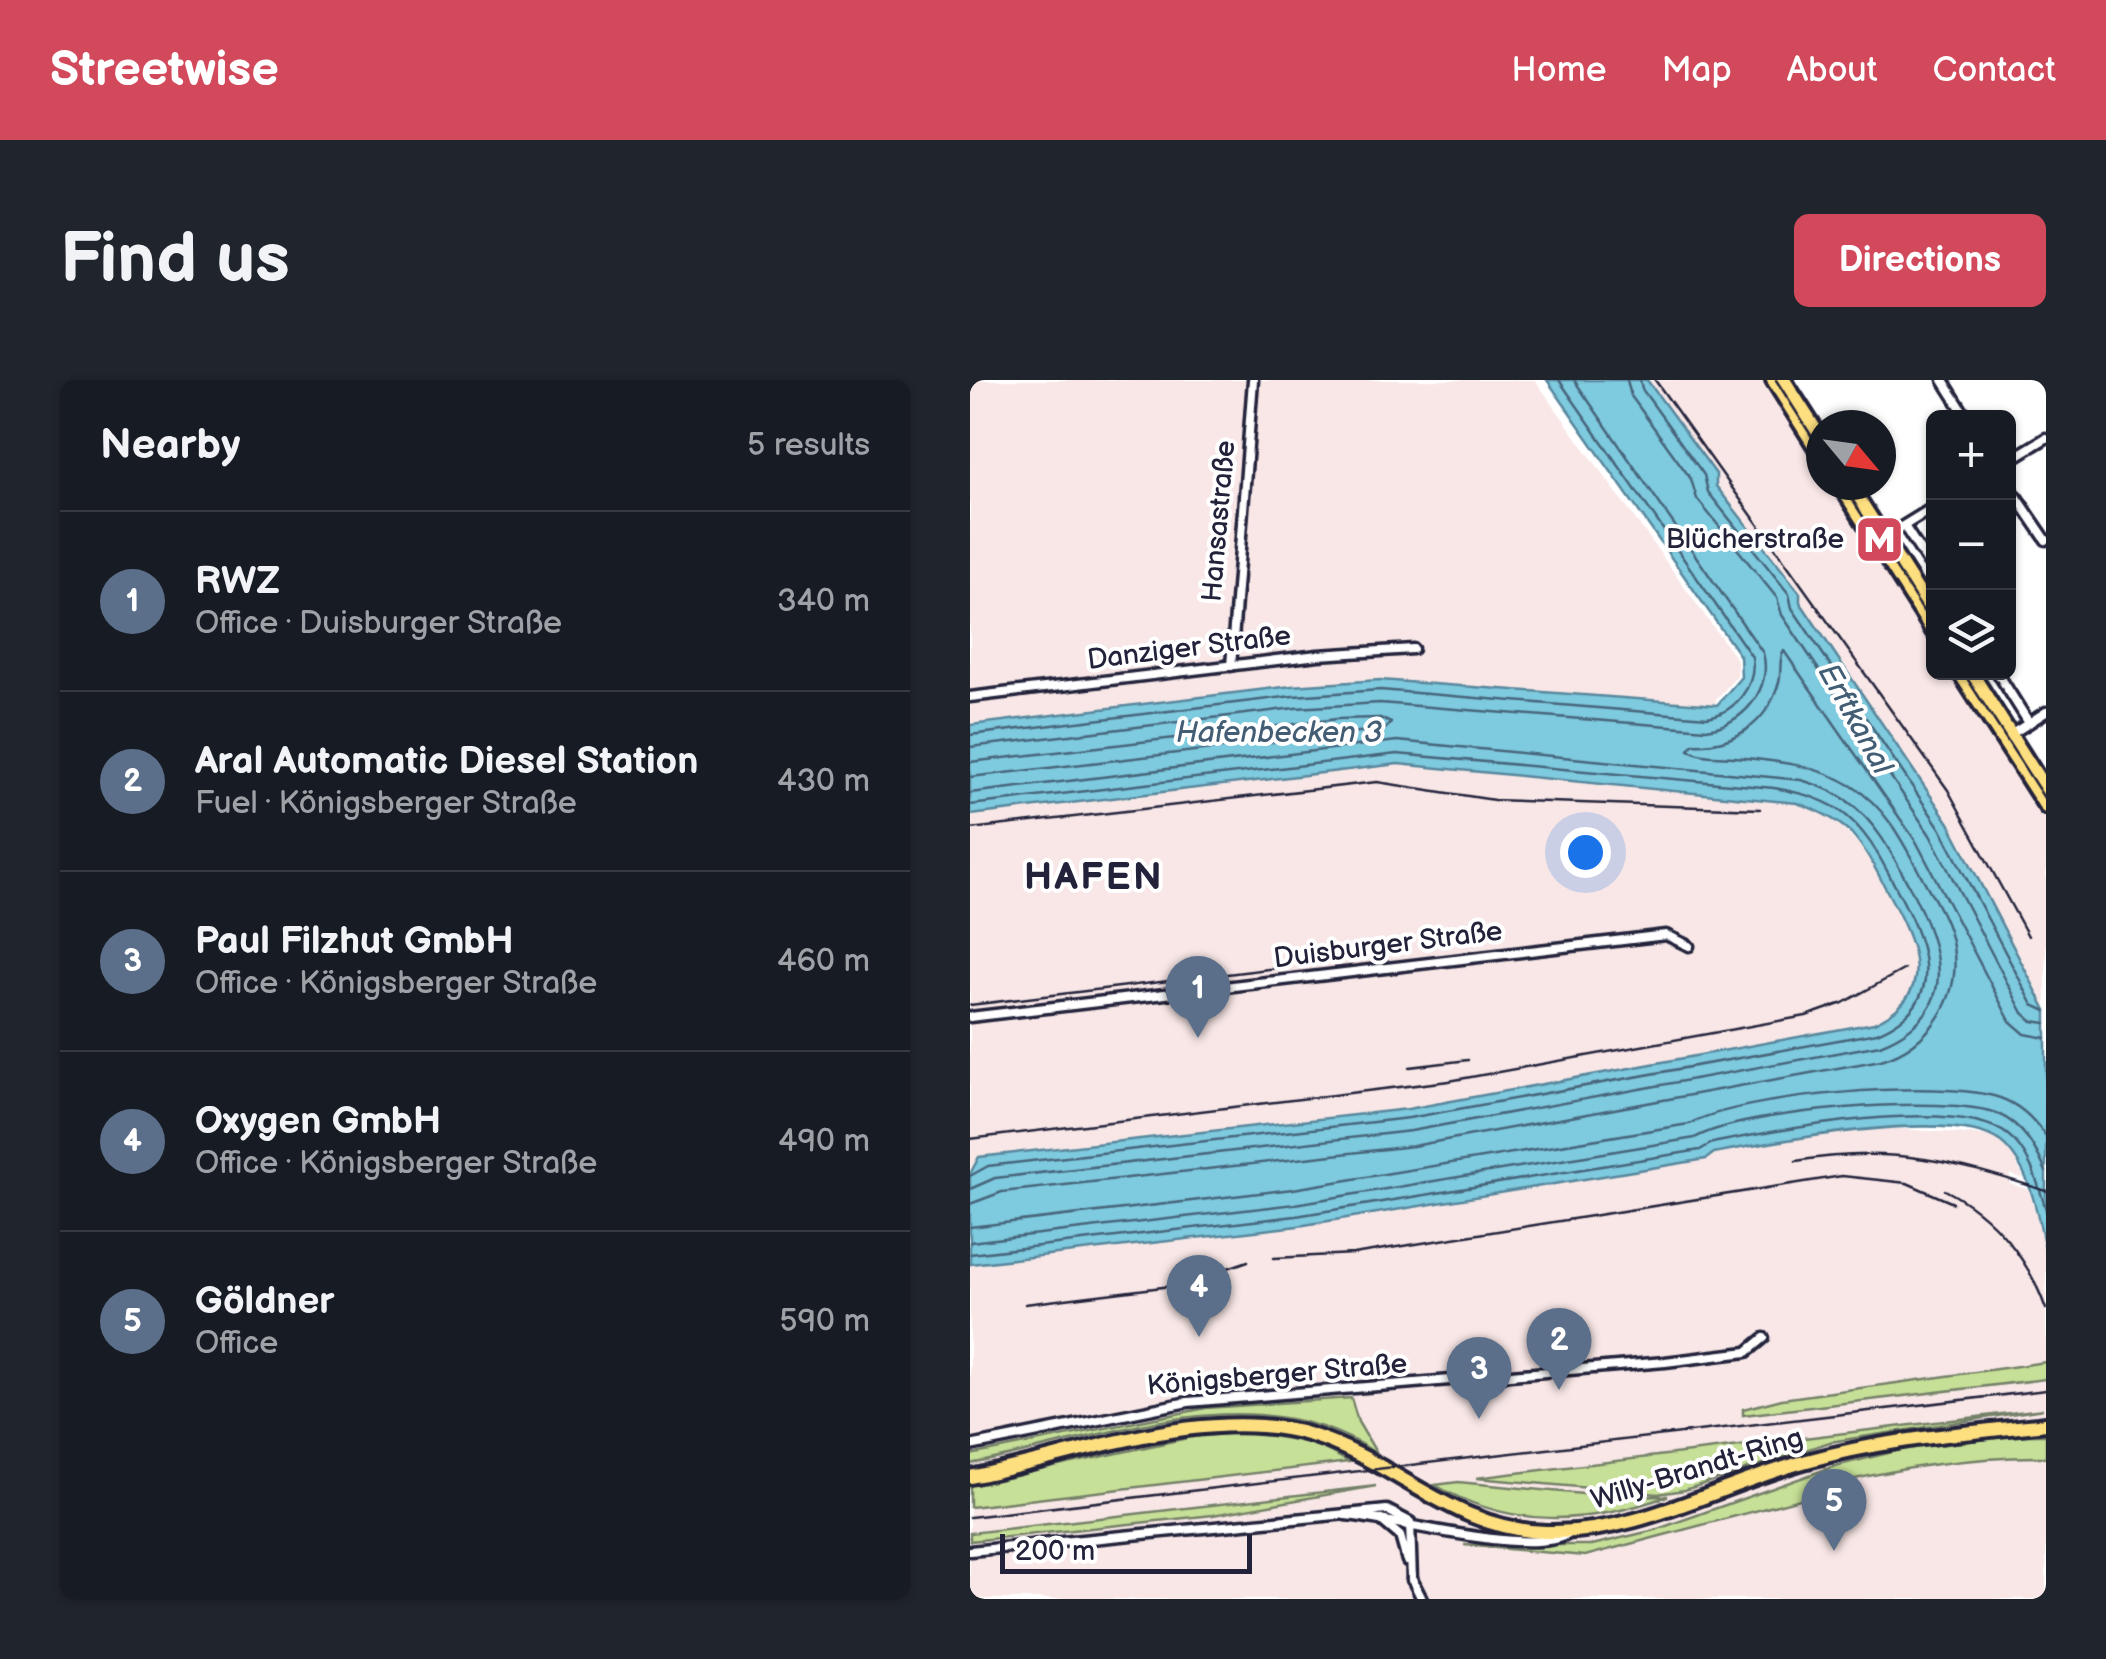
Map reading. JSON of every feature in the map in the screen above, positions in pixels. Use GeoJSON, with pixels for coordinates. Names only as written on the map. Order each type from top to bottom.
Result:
{"type":"FeatureCollection","features":[{"type":"Feature","properties":{"kind":"main road"},"geometry":{"type":"LineString","coordinates":[[1773,380],[1806,432]]}},
{"type":"Feature","properties":{"kind":"main road"},"geometry":{"type":"LineString","coordinates":[[1784,380],[1806,414]]}},
{"type":"Feature","properties":{"kind":"main road"},"geometry":{"type":"LineString","coordinates":[[1851,500],[1926,605]]}},
{"type":"Feature","properties":{"kind":"main road"},"geometry":{"type":"LineString","coordinates":[[1858,500],[1926,619]]}},
{"type":"Feature","properties":{"kind":"main road"},"geometry":{"type":"LineString","coordinates":[[1965,680],[2046,790]]}},
{"type":"Feature","properties":{"kind":"main road"},"geometry":{"type":"LineString","coordinates":[[1976,680],[2046,807]]}},
{"type":"Feature","properties":{"kind":"main road","name":"Willy-Brandt-Ring"},"geometry":{"type":"LineString","coordinates":[[970,1477],[1174,1432],[1222,1425],[1266,1426],[1336,1444],[1471,1518],[1525,1531],[1575,1531],[1631,1521],[1834,1454],[2046,1424]]}},
{"type":"Feature","properties":{"kind":"street","name":"Hansastraße"},"geometry":{"type":"LineString","coordinates":[[1231,666],[1254,380]]}},
{"type":"Feature","properties":{"kind":"street"},"geometry":{"type":"LineString","coordinates":[[1943,380],[1961,410]]}},
{"type":"Feature","properties":{"kind":"street"},"geometry":{"type":"LineString","coordinates":[[2016,456],[2046,438]]}},
{"type":"Feature","properties":{"kind":"street"},"geometry":{"type":"LineString","coordinates":[[2016,496],[2046,540]]}},
{"type":"Feature","properties":{"kind":"street"},"geometry":{"type":"LineString","coordinates":[[1880,540],[1926,512]]}},
{"type":"Feature","properties":{"kind":"street"},"geometry":{"type":"LineString","coordinates":[[1904,526],[1926,560]]}},
{"type":"Feature","properties":{"kind":"street","name":"Danziger Straße"},"geometry":{"type":"LineString","coordinates":[[970,697],[1413,649]]}},
{"type":"Feature","properties":{"kind":"street"},"geometry":{"type":"LineString","coordinates":[[2002,680],[2029,722]]}},
{"type":"Feature","properties":{"kind":"street"},"geometry":{"type":"LineString","coordinates":[[2007,736],[2046,712]]}},
{"type":"Feature","properties":{"kind":"street","name":"Duisburger Straße"},"geometry":{"type":"LineString","coordinates":[[970,1017],[1666,935],[1688,946]]}},
{"type":"Feature","properties":{"kind":"street","name":"Königsberger Straße"},"geometry":{"type":"LineString","coordinates":[[970,1446],[1188,1402],[1665,1362],[1746,1352],[1764,1338]]}},
{"type":"Feature","properties":{"kind":"street"},"geometry":{"type":"LineString","coordinates":[[970,1551],[1387,1510],[1410,1522]]}},
{"type":"Feature","properties":{"kind":"street"},"geometry":{"type":"LineString","coordinates":[[1340,1514],[1410,1522],[1497,1539],[1557,1540],[1575,1531]]}},
{"type":"Feature","properties":{"kind":"street"},"geometry":{"type":"LineString","coordinates":[[1377,1518],[1400,1536],[1412,1580],[1422,1599]]}},
{"type":"Feature","properties":{"kind":"street"},"geometry":{"type":"LineString","coordinates":[[1410,1522],[1412,1580]]}},
{"type":"Feature","properties":{"kind":"shaded area"},"geometry":{"type":"Polygon","coordinates":[[[970,380],[1535,380],[1737,660],[1737,676],[1715,700],[1717,705],[1708,707],[1380,680],[1292,686],[970,725],[970,380]]]}},
{"type":"Feature","properties":{"kind":"shaded area"},"geometry":{"type":"Polygon","coordinates":[[[1647,380],[1764,380],[1806,446],[1806,500],[1840,500],[1926,635],[1926,680],[1956,680],[1995,739],[2046,820],[2046,1010],[1949,823],[1800,602],[1800,593],[1716,486],[1714,477],[1647,380]]]}},
{"type":"Feature","properties":{"kind":"shaded area"},"geometry":{"type":"Polygon","coordinates":[[[1398,764],[1772,798],[1817,809],[1834,819],[1866,852],[1911,937],[1916,974],[1910,992],[1900,1007],[1874,1023],[1408,1109],[979,1157],[970,1174],[970,815],[1398,764]]]}},
{"type":"Feature","properties":{"kind":"shaded area"},"geometry":{"type":"Polygon","coordinates":[[[1890,1128],[1993,1136],[2013,1155],[2024,1179],[2010,1174],[2010,1184],[2029,1190],[2046,1254],[2046,1599],[970,1599],[970,1264],[1298,1226],[1706,1159],[1714,1153],[1799,1137],[1890,1128]]]}},
{"type":"Feature","properties":{"kind":"green space"},"geometry":{"type":"Polygon","coordinates":[[[2046,1362],[2046,1379],[1743,1415],[1743,1409],[1782,1399],[2046,1362]]]}},
{"type":"Feature","properties":{"kind":"green space"},"geometry":{"type":"Polygon","coordinates":[[[1351,1398],[1358,1422],[1377,1454],[1330,1430],[1280,1417],[1229,1414],[1124,1428],[970,1464],[970,1455],[1206,1408],[1351,1398]]]}},
{"type":"Feature","properties":{"kind":"green space"},"geometry":{"type":"Polygon","coordinates":[[[2043,1409],[1830,1442],[1685,1490],[1658,1494],[1476,1478],[2043,1409]]]}},
{"type":"Feature","properties":{"kind":"green space"},"geometry":{"type":"Polygon","coordinates":[[[1247,1432],[1313,1443],[1349,1462],[970,1507],[970,1485],[1192,1437],[1247,1432]]]}},
{"type":"Feature","properties":{"kind":"green space"},"geometry":{"type":"Polygon","coordinates":[[[2046,1435],[2046,1457],[1959,1461],[1873,1475],[1817,1488],[1815,1495],[1585,1556],[1464,1545],[1592,1545],[1655,1530],[1835,1466],[1905,1449],[2046,1435]]]}},
{"type":"Feature","properties":{"kind":"green space"},"geometry":{"type":"Polygon","coordinates":[[[1458,1482],[1614,1497],[1668,1496],[1608,1513],[1550,1518],[1492,1509],[1435,1485],[1458,1482]]]}},
{"type":"Feature","properties":{"kind":"green space"},"geometry":{"type":"Polygon","coordinates":[[[1376,1486],[1213,1515],[970,1541],[970,1533],[1376,1486]]]}},
{"type":"Feature","properties":{"kind":"water"},"geometry":{"type":"Polygon","coordinates":[[[1547,380],[1647,380],[1716,474],[1716,486],[1800,593],[1800,602],[1949,823],[2046,1010],[2046,1254],[2026,1178],[2001,1142],[1978,1132],[1905,1127],[1777,1142],[1714,1153],[1706,1159],[1298,1226],[970,1264],[970,1174],[979,1157],[1408,1109],[1874,1023],[1895,1011],[1908,997],[1914,981],[1912,947],[1871,862],[1845,828],[1797,803],[1398,764],[970,815],[970,725],[1292,686],[1380,680],[1717,705],[1741,677],[1740,656],[1547,380]]]}},
{"type":"Feature","properties":{"kind":"tram line"},"geometry":{"type":"LineString","coordinates":[[1776,380],[1806,427]]}},
{"type":"Feature","properties":{"kind":"tram line"},"geometry":{"type":"LineString","coordinates":[[1853,500],[1926,615]]}},
{"type":"Feature","properties":{"kind":"tram line"},"geometry":{"type":"LineString","coordinates":[[1968,680],[2046,801]]}},
{"type":"Feature","properties":{"kind":"railway"},"geometry":{"type":"LineString","coordinates":[[1655,380],[1948,790],[2028,936]]}},
{"type":"Feature","properties":{"kind":"railway"},"geometry":{"type":"LineString","coordinates":[[970,829],[1377,782],[1494,800],[1760,809]]}},
{"type":"Feature","properties":{"kind":"railway"},"geometry":{"type":"LineString","coordinates":[[970,1005],[1285,967]]}},
{"type":"Feature","properties":{"kind":"railway"},"geometry":{"type":"LineString","coordinates":[[970,1139],[1449,1081],[1806,1016],[1843,1003],[1905,969]]}},
{"type":"Feature","properties":{"kind":"railway"},"geometry":{"type":"LineString","coordinates":[[1410,1067],[1468,1060]]}},
{"type":"Feature","properties":{"kind":"railway"},"geometry":{"type":"LineString","coordinates":[[1796,1161],[1863,1155],[1923,1159],[1982,1171],[2046,1191]]}},
{"type":"Feature","properties":{"kind":"railway"},"geometry":{"type":"LineString","coordinates":[[1274,1258],[1353,1254],[1842,1176],[1907,1183],[1953,1203]]}},
{"type":"Feature","properties":{"kind":"railway"},"geometry":{"type":"LineString","coordinates":[[1945,1190],[1979,1212],[2007,1240],[2030,1272],[2046,1309]]}},
{"type":"Feature","properties":{"kind":"railway"},"geometry":{"type":"LineString","coordinates":[[1025,1304],[1179,1285],[1248,1261]]}},
{"type":"Feature","properties":{"kind":"railway"},"geometry":{"type":"LineString","coordinates":[[970,1517],[2046,1390]]}},
{"type":"Feature","properties":{"kind":"place","name":"Blücherstraße"},"geometry":{"type":"Point","coordinates":[1879,539]}},
{"type":"Feature","properties":{"kind":"place","name":"RWZ"},"geometry":{"type":"Point","coordinates":[1198,1038]}},
{"type":"Feature","properties":{"kind":"place","name":"Oxygen GmbH"},"geometry":{"type":"Point","coordinates":[1199,1337]}},
{"type":"Feature","properties":{"kind":"place","name":"Aral Automatic Diesel Station"},"geometry":{"type":"Point","coordinates":[1559,1390]}},
{"type":"Feature","properties":{"kind":"place","name":"Paul Filzhut GmbH"},"geometry":{"type":"Point","coordinates":[1479,1419]}},
{"type":"Feature","properties":{"kind":"place","name":"Göldner"},"geometry":{"type":"Point","coordinates":[1834,1551]}},
{"type":"Feature","properties":{"kind":"district","name":"HAFEN"},"geometry":{"type":"Point","coordinates":[1094,877]}},
{"type":"Feature","properties":{"kind":"water label","name":"Erftkanal"},"geometry":{"type":"Point","coordinates":[1855,719]}},
{"type":"Feature","properties":{"kind":"water label","name":"Hafenbecken 3"},"geometry":{"type":"Point","coordinates":[1279,733]}}]}
